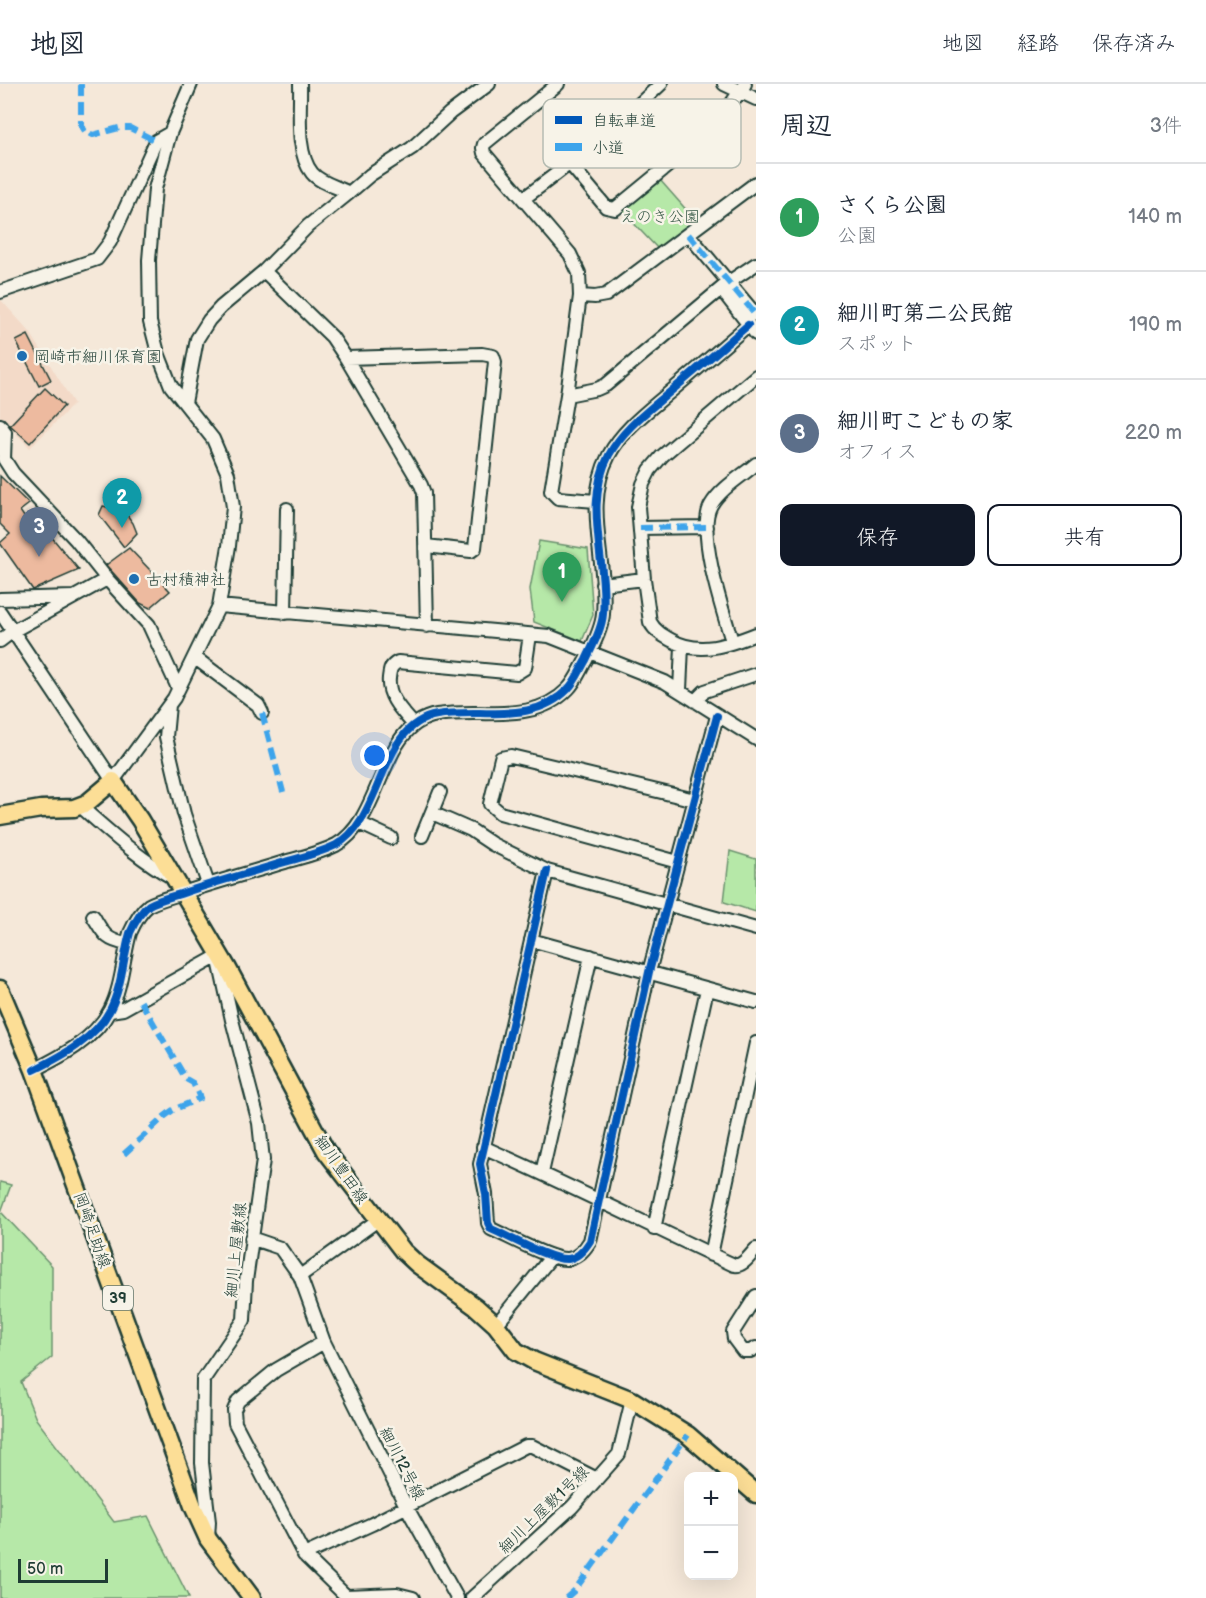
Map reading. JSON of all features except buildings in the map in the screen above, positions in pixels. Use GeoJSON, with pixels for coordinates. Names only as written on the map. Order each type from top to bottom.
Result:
{"type":"FeatureCollection","features":[{"type":"Feature","properties":{"kind":"main road"},"geometry":{"type":"LineString","coordinates":[[0,816],[41,809],[74,808],[87,803],[113,782]]}},
{"type":"Feature","properties":{"kind":"main road","name":"細川豊田線"},"geometry":{"type":"LineString","coordinates":[[113,782],[140,820],[180,886],[218,956],[227,967],[326,1151],[409,1258],[476,1307],[496,1325],[516,1351],[525,1357],[632,1400],[688,1435],[756,1494]]}},
{"type":"Feature","properties":{"kind":"main road","name":"岡崎足助線"},"geometry":{"type":"LineString","coordinates":[[0,989],[34,1070],[193,1506],[208,1539],[252,1598]]}},
{"type":"Feature","properties":{"kind":"street"},"geometry":{"type":"LineString","coordinates":[[0,612],[113,782],[169,704],[194,657],[219,606],[229,546],[233,507],[228,474],[213,439],[171,386],[158,353],[150,322],[148,260],[155,189],[170,133],[191,84]]}},
{"type":"Feature","properties":{"kind":"street"},"geometry":{"type":"LineString","coordinates":[[300,84],[302,153],[311,172],[317,178],[349,193]]}},
{"type":"Feature","properties":{"kind":"street"},"geometry":{"type":"LineString","coordinates":[[185,403],[197,339],[220,307],[264,271],[308,226],[370,175],[412,148],[450,113],[489,84]]}},
{"type":"Feature","properties":{"kind":"street"},"geometry":{"type":"LineString","coordinates":[[558,84],[484,144],[483,148],[484,153],[575,262],[579,273],[580,296],[551,492],[558,498],[596,501]]}},
{"type":"Feature","properties":{"kind":"street"},"geometry":{"type":"LineString","coordinates":[[646,99],[661,84]]}},
{"type":"Feature","properties":{"kind":"street"},"geometry":{"type":"LineString","coordinates":[[724,84],[743,88],[756,99]]}},
{"type":"Feature","properties":{"kind":"street"},"geometry":{"type":"LineString","coordinates":[[0,292],[97,259],[110,242],[156,141],[170,133]]}},
{"type":"Feature","properties":{"kind":"street"},"geometry":{"type":"LineString","coordinates":[[523,199],[565,168]]}},
{"type":"Feature","properties":{"kind":"street"},"geometry":{"type":"LineString","coordinates":[[573,168],[606,207],[615,209],[665,168]]}},
{"type":"Feature","properties":{"kind":"street"},"geometry":{"type":"LineString","coordinates":[[580,296],[606,295],[756,183]]}},
{"type":"Feature","properties":{"kind":"street"},"geometry":{"type":"LineString","coordinates":[[34,1070],[73,1049],[87,1038],[110,1011],[127,944],[134,925],[148,906],[180,886],[208,884],[322,851],[347,838],[359,823],[396,747],[414,724],[436,716],[534,710],[559,697],[570,688],[590,652],[603,615],[596,501],[599,483],[610,454],[621,437],[640,418],[753,325],[687,234]]}},
{"type":"Feature","properties":{"kind":"street"},"geometry":{"type":"LineString","coordinates":[[567,395],[606,385],[725,285],[756,264]]}},
{"type":"Feature","properties":{"kind":"street"},"geometry":{"type":"LineString","coordinates":[[264,271],[324,328],[346,358],[421,485],[424,493],[428,626]]}},
{"type":"Feature","properties":{"kind":"street"},"geometry":{"type":"LineString","coordinates":[[346,358],[482,354],[493,356],[495,362],[475,548],[471,551],[426,546]]}},
{"type":"Feature","properties":{"kind":"street"},"geometry":{"type":"LineString","coordinates":[[756,376],[662,456],[650,470],[639,499],[644,579],[650,622],[653,627],[682,646],[703,649],[756,634]]}},
{"type":"Feature","properties":{"kind":"street"},"geometry":{"type":"LineString","coordinates":[[0,425],[5,432],[2,458],[13,473],[76,540],[106,579],[149,625],[178,688]]}},
{"type":"Feature","properties":{"kind":"street"},"geometry":{"type":"LineString","coordinates":[[732,641],[711,565],[707,527],[709,510],[717,497],[756,464]]}},
{"type":"Feature","properties":{"kind":"street"},"geometry":{"type":"LineString","coordinates":[[285,613],[287,509]]}},
{"type":"Feature","properties":{"kind":"street"},"geometry":{"type":"LineString","coordinates":[[640,528],[707,527]]}},
{"type":"Feature","properties":{"kind":"street"},"geometry":{"type":"LineString","coordinates":[[0,641],[13,631],[106,579]]}},
{"type":"Feature","properties":{"kind":"street"},"geometry":{"type":"LineString","coordinates":[[602,584],[644,579]]}},
{"type":"Feature","properties":{"kind":"street"},"geometry":{"type":"LineString","coordinates":[[0,598],[74,597]]}},
{"type":"Feature","properties":{"kind":"street"},"geometry":{"type":"LineString","coordinates":[[219,606],[555,638],[665,682],[756,739]]}},
{"type":"Feature","properties":{"kind":"street"},"geometry":{"type":"LineString","coordinates":[[414,724],[397,705],[389,691],[390,668],[394,664],[517,672],[525,668],[530,634]]}},
{"type":"Feature","properties":{"kind":"street"},"geometry":{"type":"LineString","coordinates":[[680,690],[682,646]]}},
{"type":"Feature","properties":{"kind":"street"},"geometry":{"type":"LineString","coordinates":[[194,657],[258,705],[262,713]]}},
{"type":"Feature","properties":{"kind":"street"},"geometry":{"type":"LineString","coordinates":[[695,701],[705,691],[756,674]]}},
{"type":"Feature","properties":{"kind":"street"},"geometry":{"type":"LineString","coordinates":[[169,704],[166,737],[184,814],[208,884]]}},
{"type":"Feature","properties":{"kind":"street"},"geometry":{"type":"LineString","coordinates":[[547,871],[480,1164],[486,1194],[487,1219],[491,1229],[552,1256],[568,1259],[579,1255],[590,1241],[649,972],[717,716]]}},
{"type":"Feature","properties":{"kind":"street"},"geometry":{"type":"LineString","coordinates":[[678,862],[500,813],[490,804],[501,758],[511,756],[694,800]]}},
{"type":"Feature","properties":{"kind":"street"},"geometry":{"type":"LineString","coordinates":[[422,836],[440,792]]}},
{"type":"Feature","properties":{"kind":"street"},"geometry":{"type":"LineString","coordinates":[[80,806],[122,843],[180,886]]}},
{"type":"Feature","properties":{"kind":"street"},"geometry":{"type":"LineString","coordinates":[[432,813],[471,830],[492,844],[547,871],[756,929]]}},
{"type":"Feature","properties":{"kind":"street"},"geometry":{"type":"LineString","coordinates":[[359,823],[391,838]]}},
{"type":"Feature","properties":{"kind":"street"},"geometry":{"type":"LineString","coordinates":[[93,916],[107,938],[127,944]]}},
{"type":"Feature","properties":{"kind":"street"},"geometry":{"type":"LineString","coordinates":[[531,940],[756,1002]]}},
{"type":"Feature","properties":{"kind":"street"},"geometry":{"type":"LineString","coordinates":[[110,1011],[123,1009],[218,956]]}},
{"type":"Feature","properties":{"kind":"street","name":"細川上屋敷線"},"geometry":{"type":"LineString","coordinates":[[208,1539],[209,1522],[202,1463],[203,1380],[244,1320],[251,1238],[263,1160],[262,1140],[218,956]]}},
{"type":"Feature","properties":{"kind":"street"},"geometry":{"type":"LineString","coordinates":[[542,1173],[591,957]]}},
{"type":"Feature","properties":{"kind":"street"},"geometry":{"type":"LineString","coordinates":[[654,1229],[707,989]]}},
{"type":"Feature","properties":{"kind":"street"},"geometry":{"type":"LineString","coordinates":[[711,1255],[756,1043]]}},
{"type":"Feature","properties":{"kind":"street"},"geometry":{"type":"LineString","coordinates":[[483,1147],[542,1173],[654,1229],[738,1266],[756,1249]]}},
{"type":"Feature","properties":{"kind":"street"},"geometry":{"type":"LineString","coordinates":[[300,1276],[378,1220]]}},
{"type":"Feature","properties":{"kind":"street","name":"細川12号線"},"geometry":{"type":"LineString","coordinates":[[251,1238],[280,1248],[300,1276],[324,1342],[406,1506],[457,1598]]}},
{"type":"Feature","properties":{"kind":"street"},"geometry":{"type":"LineString","coordinates":[[496,1325],[552,1256]]}},
{"type":"Feature","properties":{"kind":"street"},"geometry":{"type":"LineString","coordinates":[[756,1296],[733,1332],[734,1339],[743,1351],[756,1348]]}},
{"type":"Feature","properties":{"kind":"street"},"geometry":{"type":"LineString","coordinates":[[324,1342],[276,1370],[238,1401],[234,1410],[235,1423],[304,1555],[346,1596],[404,1595],[413,1598]]}},
{"type":"Feature","properties":{"kind":"street","name":"細川上屋敷1号線"},"geometry":{"type":"LineString","coordinates":[[472,1598],[572,1507],[619,1454],[632,1400]]}},
{"type":"Feature","properties":{"kind":"street"},"geometry":{"type":"LineString","coordinates":[[304,1555],[525,1446],[532,1446],[597,1479]]}},
{"type":"Feature","properties":{"kind":"shaded area","name":"岡崎市細川保育園"},"geometry":{"type":"Polygon","coordinates":[[[0,299],[30,332],[74,404],[30,448],[0,417],[0,299]]]}},
{"type":"Feature","properties":{"kind":"green space","name":"えのき公園"},"geometry":{"type":"Polygon","coordinates":[[[660,180],[697,222],[660,251],[622,211],[660,180]]]}},
{"type":"Feature","properties":{"kind":"green space"},"geometry":{"type":"Polygon","coordinates":[[[539,541],[588,549],[593,615],[582,641],[534,622],[530,589],[539,541]]]}},
{"type":"Feature","properties":{"kind":"green space"},"geometry":{"type":"Polygon","coordinates":[[[730,851],[756,859],[756,912],[724,902],[730,851]]]}},
{"type":"Feature","properties":{"kind":"green space"},"geometry":{"type":"Polygon","coordinates":[[[0,1182],[11,1185],[1,1212],[52,1266],[52,1357],[21,1382],[36,1419],[114,1522],[148,1516],[189,1598],[0,1598],[0,1182]]]}},
{"type":"Feature","properties":{"kind":"marked path"},"geometry":{"type":"LineString","coordinates":[[81,84],[81,125],[85,131],[93,135],[119,128],[130,128],[156,141]]}},
{"type":"Feature","properties":{"kind":"marked path"},"geometry":{"type":"LineString","coordinates":[[688,234],[756,315]]}},
{"type":"Feature","properties":{"kind":"marked path"},"geometry":{"type":"LineString","coordinates":[[640,528],[707,527]]}},
{"type":"Feature","properties":{"kind":"marked path"},"geometry":{"type":"LineString","coordinates":[[262,713],[283,792]]}},
{"type":"Feature","properties":{"kind":"marked path"},"geometry":{"type":"LineString","coordinates":[[124,1154],[173,1110],[200,1098],[193,1083],[186,1079],[140,1000]]}},
{"type":"Feature","properties":{"kind":"marked path"},"geometry":{"type":"LineString","coordinates":[[566,1598],[574,1591],[688,1435]]}},
{"type":"Feature","properties":{"kind":"cycle path"},"geometry":{"type":"LineString","coordinates":[[34,1070],[77,1046],[104,1020],[117,992],[130,933],[149,905],[317,853],[336,845],[352,832],[364,815],[392,754],[403,736],[418,722],[437,715],[454,713],[523,711],[554,700],[568,689],[586,660],[602,620],[604,594],[597,494],[601,474],[609,455],[636,421],[748,325]]}},
{"type":"Feature","properties":{"kind":"cycle path"},"geometry":{"type":"LineString","coordinates":[[547,871],[480,1164],[486,1194],[488,1223],[491,1229],[541,1252],[568,1259],[578,1255],[590,1241],[649,972],[717,716]]}},
{"type":"Feature","properties":{"kind":"place","name":"岡崎市細川保育園"},"geometry":{"type":"Point","coordinates":[22,356]}},
{"type":"Feature","properties":{"kind":"place","name":"細川町第二公民館"},"geometry":{"type":"Point","coordinates":[122,528]}},
{"type":"Feature","properties":{"kind":"place","name":"細川町こどもの家"},"geometry":{"type":"Point","coordinates":[39,557]}},
{"type":"Feature","properties":{"kind":"place","name":"古村積神社"},"geometry":{"type":"Point","coordinates":[134,579]}},
{"type":"Feature","properties":{"kind":"place","name":"さくら公園"},"geometry":{"type":"Point","coordinates":[562,602]}}]}
